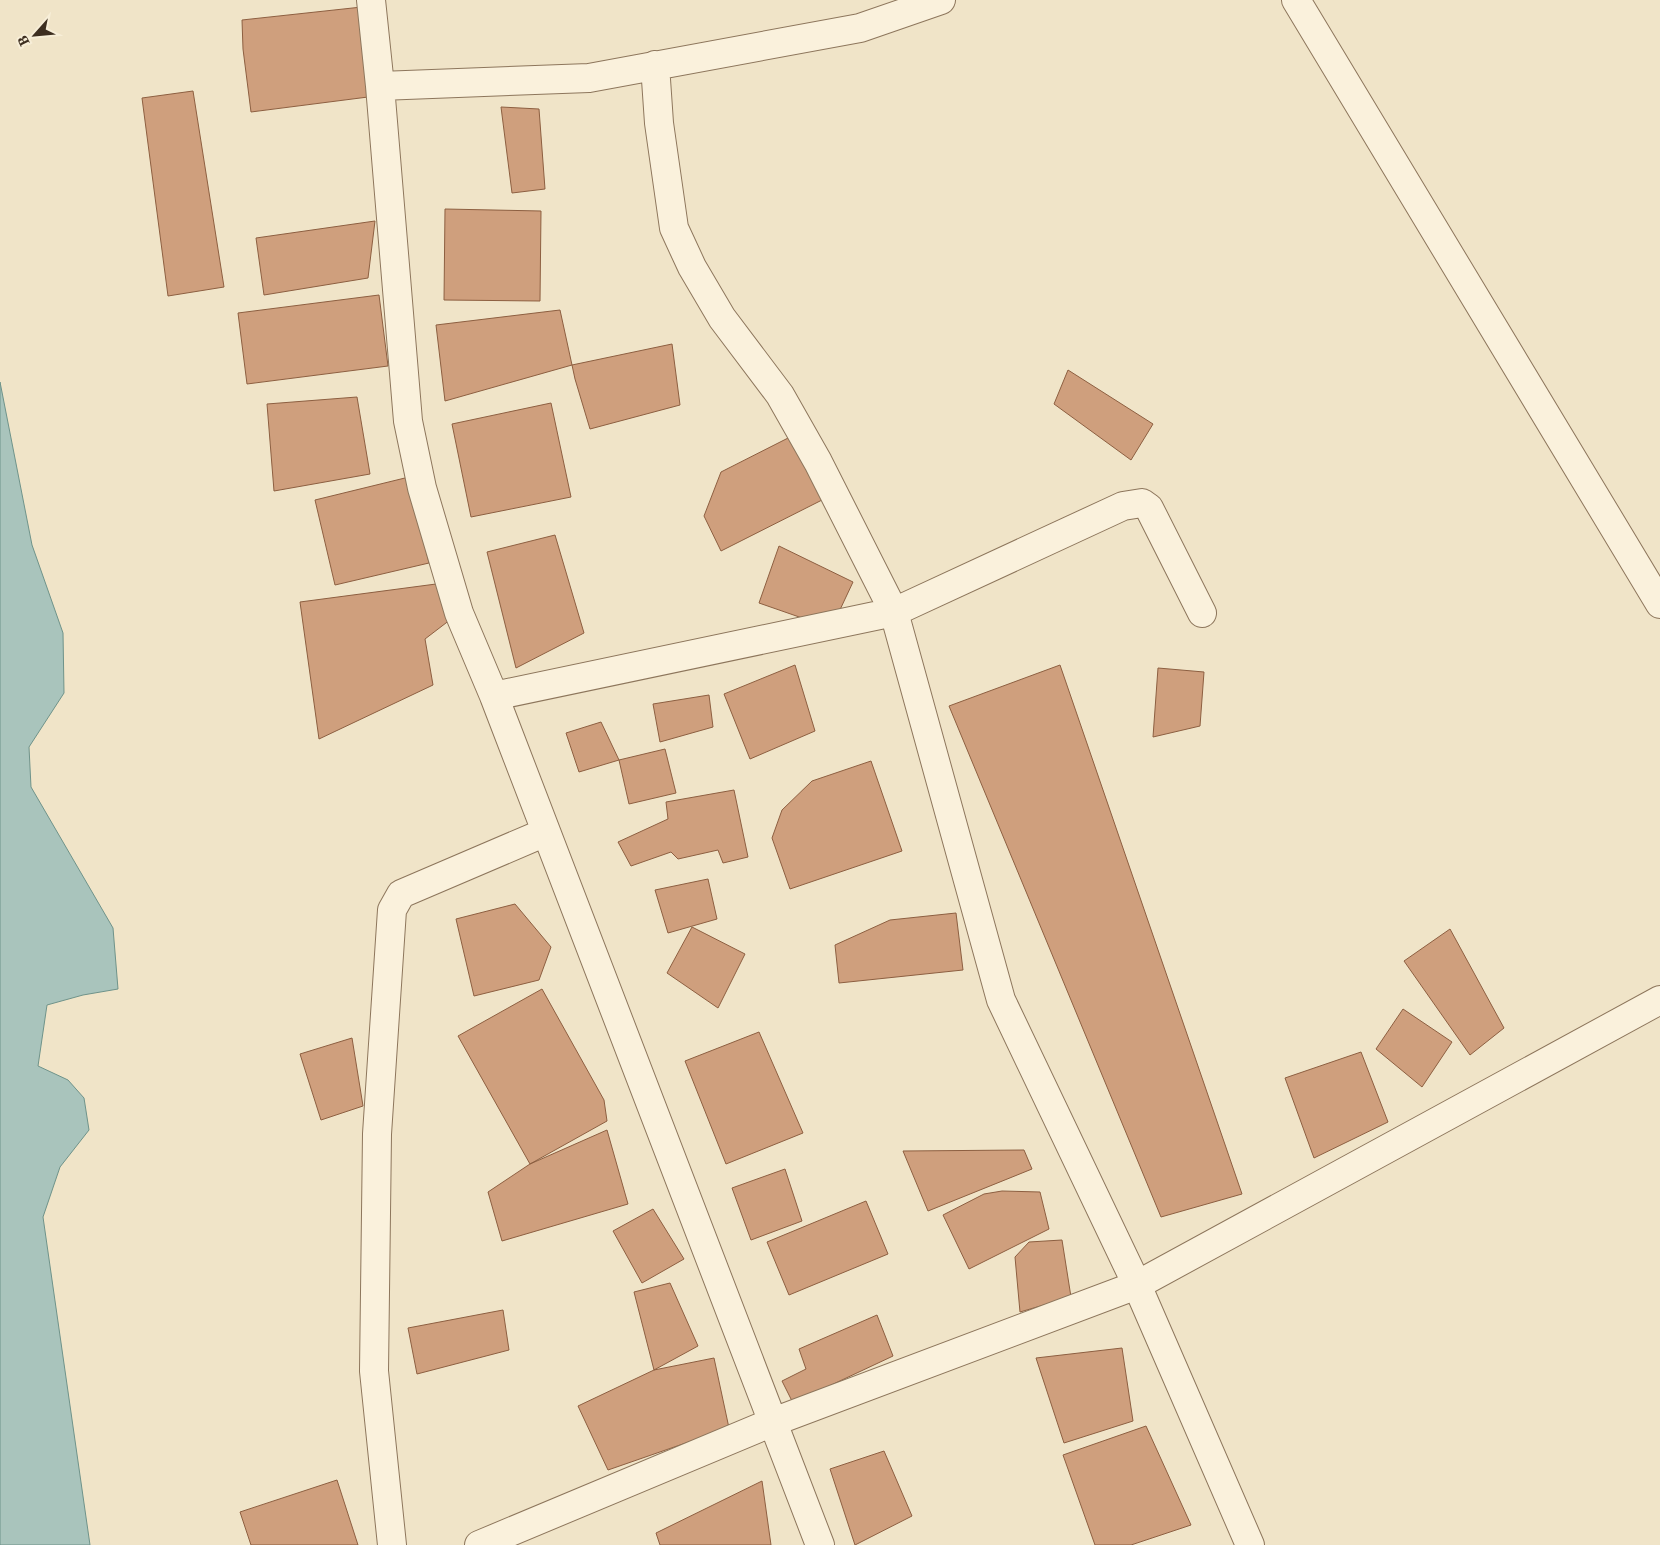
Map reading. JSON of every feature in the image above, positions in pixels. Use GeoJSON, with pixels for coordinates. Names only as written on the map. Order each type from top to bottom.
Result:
{"type":"FeatureCollection","features":[{"type":"Feature","properties":{"kind":"street"},"geometry":{"type":"LineString","coordinates":[[371,0],[408,421],[422,488],[459,613],[494,696],[820,1545]]}},
{"type":"Feature","properties":{"kind":"street"},"geometry":{"type":"LineString","coordinates":[[380,86],[589,78],[860,28],[941,0]]}},
{"type":"Feature","properties":{"kind":"street"},"geometry":{"type":"LineString","coordinates":[[1296,0],[1660,604]]}},
{"type":"Feature","properties":{"kind":"street"},"geometry":{"type":"LineString","coordinates":[[655,65],[659,123],[674,228],[692,267],[722,318],[780,395],[818,462],[894,612],[1001,1000],[1137,1285],[1250,1545]]}},
{"type":"Feature","properties":{"kind":"street"},"geometry":{"type":"LineString","coordinates":[[494,696],[894,612],[1123,506],[1142,503],[1149,508],[1202,613]]}},
{"type":"Feature","properties":{"kind":"street"},"geometry":{"type":"LineString","coordinates":[[392,1545],[374,1371],[377,1134],[392,910],[401,894],[546,832]]}},
{"type":"Feature","properties":{"kind":"street"},"geometry":{"type":"LineString","coordinates":[[479,1545],[773,1422],[1137,1285],[1660,1000]]}},
{"type":"Feature","properties":{"kind":"water"},"geometry":{"type":"Polygon","coordinates":[[[0,382],[32,545],[63,633],[64,693],[29,747],[31,787],[113,928],[118,989],[83,995],[47,1005],[38,1066],[68,1080],[84,1098],[89,1130],[60,1167],[43,1217],[90,1545],[0,1545],[0,382]]]}},
{"type":"Feature","properties":{"kind":"building"},"geometry":{"type":"Polygon","coordinates":[[[371,6],[368,97],[251,112],[243,49],[242,20],[371,6]]]}},
{"type":"Feature","properties":{"kind":"building"},"geometry":{"type":"Polygon","coordinates":[[[193,91],[224,287],[168,296],[142,98],[193,91]]]}},
{"type":"Feature","properties":{"kind":"building"},"geometry":{"type":"Polygon","coordinates":[[[501,107],[539,109],[545,189],[512,193],[501,107]]]}},
{"type":"Feature","properties":{"kind":"building"},"geometry":{"type":"Polygon","coordinates":[[[445,209],[541,211],[540,301],[444,300],[445,209]]]}},
{"type":"Feature","properties":{"kind":"building"},"geometry":{"type":"Polygon","coordinates":[[[375,221],[368,278],[264,295],[256,238],[375,221]]]}},
{"type":"Feature","properties":{"kind":"building"},"geometry":{"type":"Polygon","coordinates":[[[379,295],[388,366],[247,384],[238,313],[379,295]]]}},
{"type":"Feature","properties":{"kind":"building"},"geometry":{"type":"Polygon","coordinates":[[[560,310],[572,365],[445,401],[436,325],[560,310]]]}},
{"type":"Feature","properties":{"kind":"building"},"geometry":{"type":"Polygon","coordinates":[[[672,344],[680,405],[590,429],[572,365],[672,344]]]}},
{"type":"Feature","properties":{"kind":"building"},"geometry":{"type":"Polygon","coordinates":[[[1068,370],[1153,424],[1131,460],[1054,404],[1068,370]]]}},
{"type":"Feature","properties":{"kind":"building"},"geometry":{"type":"Polygon","coordinates":[[[357,397],[370,474],[274,491],[267,404],[357,397]]]}},
{"type":"Feature","properties":{"kind":"building"},"geometry":{"type":"Polygon","coordinates":[[[551,403],[571,497],[471,517],[452,424],[551,403]]]}},
{"type":"Feature","properties":{"kind":"building"},"geometry":{"type":"Polygon","coordinates":[[[794,435],[826,498],[721,551],[704,516],[721,472],[794,435]]]}},
{"type":"Feature","properties":{"kind":"building"},"geometry":{"type":"Polygon","coordinates":[[[409,477],[429,563],[335,585],[315,500],[409,477]]]}},
{"type":"Feature","properties":{"kind":"building"},"geometry":{"type":"Polygon","coordinates":[[[555,535],[584,633],[516,668],[487,552],[555,535]]]}},
{"type":"Feature","properties":{"kind":"building"},"geometry":{"type":"Polygon","coordinates":[[[779,546],[853,582],[838,614],[805,619],[759,603],[779,546]]]}},
{"type":"Feature","properties":{"kind":"building"},"geometry":{"type":"Polygon","coordinates":[[[436,584],[459,613],[425,639],[433,685],[319,739],[300,602],[436,584]]]}},
{"type":"Feature","properties":{"kind":"building"},"geometry":{"type":"Polygon","coordinates":[[[795,665],[815,731],[750,759],[724,694],[795,665]]]}},
{"type":"Feature","properties":{"kind":"building"},"geometry":{"type":"Polygon","coordinates":[[[1060,665],[1242,1194],[1161,1217],[949,706],[1060,665]]]}},
{"type":"Feature","properties":{"kind":"building"},"geometry":{"type":"Polygon","coordinates":[[[1158,668],[1204,672],[1200,726],[1153,737],[1158,668]]]}},
{"type":"Feature","properties":{"kind":"building"},"geometry":{"type":"Polygon","coordinates":[[[709,695],[713,727],[660,742],[653,704],[709,695]]]}},
{"type":"Feature","properties":{"kind":"building"},"geometry":{"type":"Polygon","coordinates":[[[601,722],[619,760],[579,772],[566,733],[601,722]]]}},
{"type":"Feature","properties":{"kind":"building"},"geometry":{"type":"Polygon","coordinates":[[[665,749],[676,793],[629,804],[619,760],[665,749]]]}},
{"type":"Feature","properties":{"kind":"building"},"geometry":{"type":"Polygon","coordinates":[[[871,761],[902,851],[790,889],[772,838],[782,810],[812,781],[871,761]]]}},
{"type":"Feature","properties":{"kind":"building"},"geometry":{"type":"Polygon","coordinates":[[[734,790],[748,857],[723,863],[718,850],[678,859],[671,852],[631,866],[618,842],[668,819],[666,802],[734,790]]]}},
{"type":"Feature","properties":{"kind":"building"},"geometry":{"type":"Polygon","coordinates":[[[708,879],[717,919],[668,933],[655,890],[708,879]]]}},
{"type":"Feature","properties":{"kind":"building"},"geometry":{"type":"Polygon","coordinates":[[[515,904],[551,947],[539,980],[474,996],[456,919],[515,904]]]}},
{"type":"Feature","properties":{"kind":"building"},"geometry":{"type":"Polygon","coordinates":[[[956,913],[963,970],[839,983],[835,945],[890,920],[956,913]]]}},
{"type":"Feature","properties":{"kind":"building"},"geometry":{"type":"Polygon","coordinates":[[[692,927],[745,954],[718,1008],[667,973],[692,927]]]}},
{"type":"Feature","properties":{"kind":"building"},"geometry":{"type":"Polygon","coordinates":[[[1450,929],[1504,1028],[1470,1055],[1404,961],[1450,929]]]}},
{"type":"Feature","properties":{"kind":"building"},"geometry":{"type":"Polygon","coordinates":[[[542,989],[604,1100],[607,1121],[530,1164],[458,1036],[542,989]]]}},
{"type":"Feature","properties":{"kind":"building"},"geometry":{"type":"Polygon","coordinates":[[[1403,1009],[1452,1042],[1422,1087],[1376,1049],[1403,1009]]]}},
{"type":"Feature","properties":{"kind":"building"},"geometry":{"type":"Polygon","coordinates":[[[759,1032],[803,1133],[726,1164],[685,1061],[759,1032]]]}},
{"type":"Feature","properties":{"kind":"building"},"geometry":{"type":"Polygon","coordinates":[[[352,1038],[363,1106],[321,1120],[300,1054],[352,1038]]]}},
{"type":"Feature","properties":{"kind":"building"},"geometry":{"type":"Polygon","coordinates":[[[1361,1052],[1388,1122],[1314,1158],[1285,1078],[1361,1052]]]}},
{"type":"Feature","properties":{"kind":"building"},"geometry":{"type":"Polygon","coordinates":[[[607,1130],[628,1204],[502,1241],[488,1192],[530,1164],[607,1130]]]}},
{"type":"Feature","properties":{"kind":"building"},"geometry":{"type":"Polygon","coordinates":[[[1024,1150],[1032,1169],[928,1211],[903,1151],[1024,1150]]]}},
{"type":"Feature","properties":{"kind":"building"},"geometry":{"type":"Polygon","coordinates":[[[785,1169],[802,1221],[751,1240],[732,1188],[785,1169]]]}},
{"type":"Feature","properties":{"kind":"building"},"geometry":{"type":"Polygon","coordinates":[[[1002,1191],[1040,1192],[1049,1229],[969,1269],[943,1215],[984,1194],[1002,1191]]]}},
{"type":"Feature","properties":{"kind":"building"},"geometry":{"type":"Polygon","coordinates":[[[866,1201],[888,1254],[789,1295],[767,1242],[866,1201]]]}},
{"type":"Feature","properties":{"kind":"building"},"geometry":{"type":"Polygon","coordinates":[[[653,1209],[684,1259],[642,1283],[613,1231],[653,1209]]]}},
{"type":"Feature","properties":{"kind":"building"},"geometry":{"type":"Polygon","coordinates":[[[1062,1240],[1071,1297],[1020,1312],[1015,1257],[1029,1242],[1062,1240]]]}},
{"type":"Feature","properties":{"kind":"building"},"geometry":{"type":"Polygon","coordinates":[[[670,1283],[698,1346],[654,1370],[634,1292],[670,1283]]]}},
{"type":"Feature","properties":{"kind":"building"},"geometry":{"type":"Polygon","coordinates":[[[503,1310],[509,1350],[417,1374],[408,1328],[503,1310]]]}},
{"type":"Feature","properties":{"kind":"building"},"geometry":{"type":"Polygon","coordinates":[[[877,1315],[893,1356],[793,1403],[782,1381],[806,1369],[799,1349],[877,1315]]]}},
{"type":"Feature","properties":{"kind":"building"},"geometry":{"type":"Polygon","coordinates":[[[1122,1348],[1133,1421],[1064,1443],[1036,1358],[1122,1348]]]}},
{"type":"Feature","properties":{"kind":"building"},"geometry":{"type":"Polygon","coordinates":[[[714,1358],[729,1428],[608,1470],[578,1406],[654,1370],[714,1358]]]}},
{"type":"Feature","properties":{"kind":"building"},"geometry":{"type":"Polygon","coordinates":[[[1146,1426],[1191,1525],[1131,1545],[1095,1545],[1063,1455],[1146,1426]]]}},
{"type":"Feature","properties":{"kind":"building"},"geometry":{"type":"Polygon","coordinates":[[[884,1451],[912,1516],[855,1545],[830,1469],[884,1451]]]}},
{"type":"Feature","properties":{"kind":"building"},"geometry":{"type":"Polygon","coordinates":[[[337,1480],[358,1545],[251,1545],[240,1512],[337,1480]]]}},
{"type":"Feature","properties":{"kind":"building"},"geometry":{"type":"Polygon","coordinates":[[[762,1481],[771,1545],[660,1545],[656,1533],[762,1481]]]}}]}
